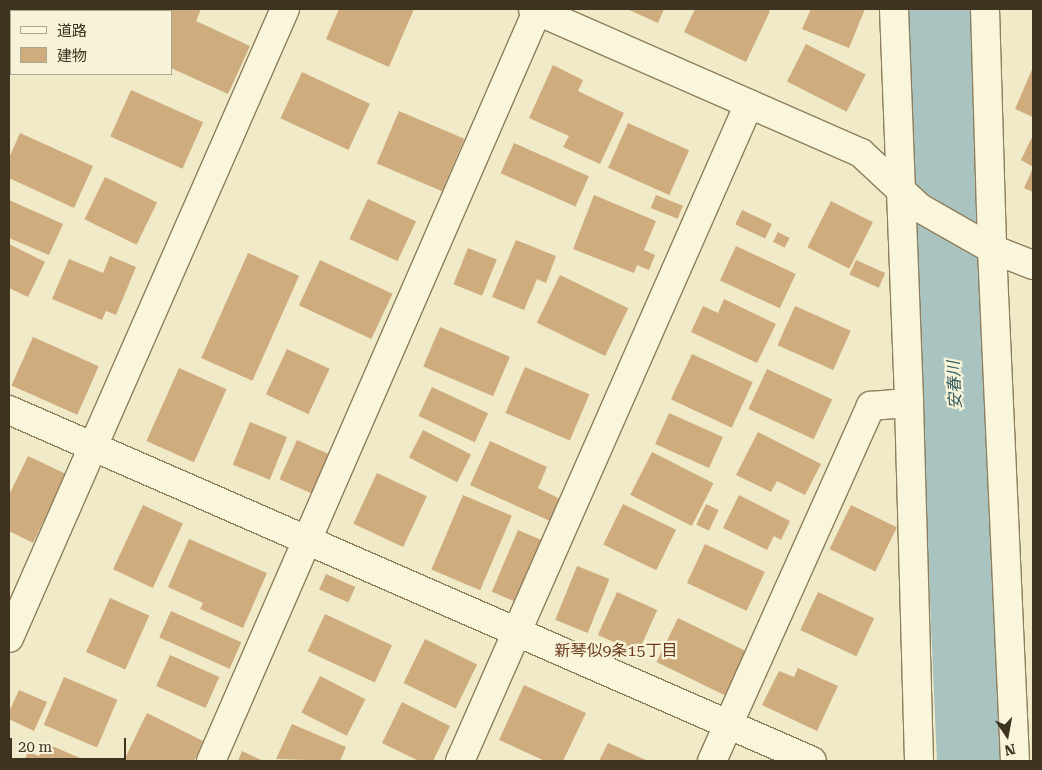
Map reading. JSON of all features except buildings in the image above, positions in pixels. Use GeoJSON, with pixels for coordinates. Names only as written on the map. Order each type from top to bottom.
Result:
{"type":"FeatureCollection","features":[{"type":"Feature","properties":{"kind":"street"},"geometry":{"type":"LineString","coordinates":[[9,638],[285,9]]}},
{"type":"Feature","properties":{"kind":"street"},"geometry":{"type":"LineString","coordinates":[[212,761],[536,9],[861,152],[911,199],[984,245],[1033,265]]}},
{"type":"Feature","properties":{"kind":"street"},"geometry":{"type":"LineString","coordinates":[[894,9],[911,199],[909,404],[919,761]]}},
{"type":"Feature","properties":{"kind":"street"},"geometry":{"type":"LineString","coordinates":[[985,9],[984,245],[1015,761]]}},
{"type":"Feature","properties":{"kind":"street"},"geometry":{"type":"LineString","coordinates":[[460,761],[749,104]]}},
{"type":"Feature","properties":{"kind":"street"},"geometry":{"type":"LineString","coordinates":[[712,761],[870,406],[909,404]]}},
{"type":"Feature","properties":{"kind":"street"},"geometry":{"type":"LineString","coordinates":[[9,410],[812,761]]}},
{"type":"Feature","properties":{"kind":"waterway","name":"安春川"},"geometry":{"type":"LineString","coordinates":[[939,9],[972,761]]}},
{"type":"Feature","properties":{"kind":"district","name":"新琴似9条15丁目"},"geometry":{"type":"Point","coordinates":[616,651]}}]}
